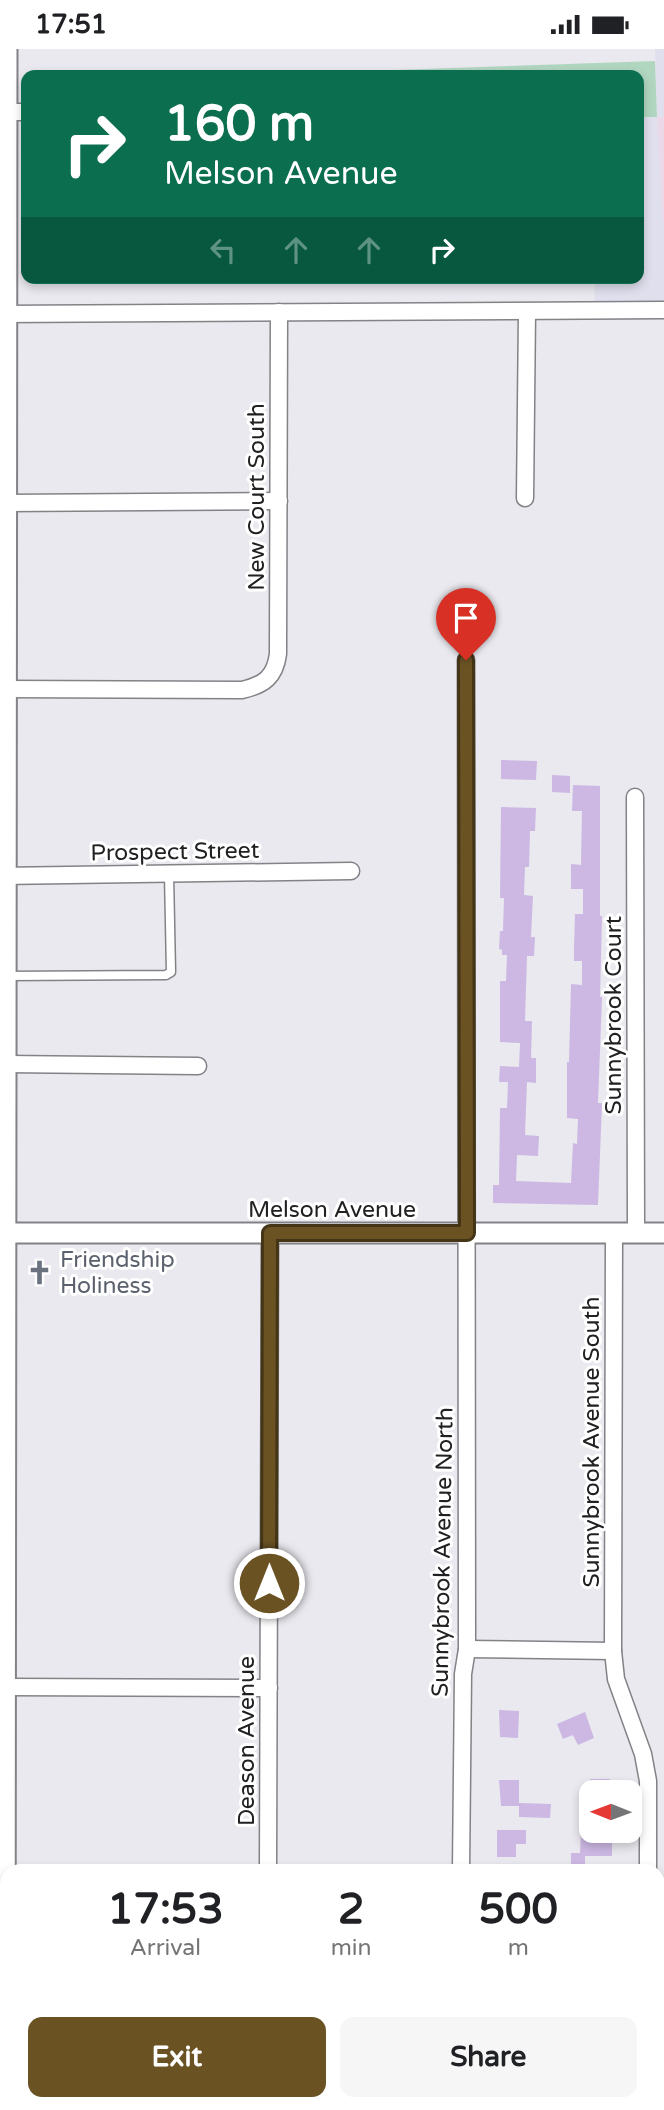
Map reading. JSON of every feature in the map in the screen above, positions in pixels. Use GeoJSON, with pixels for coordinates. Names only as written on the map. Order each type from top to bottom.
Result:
{"type":"FeatureCollection","features":[{"type":"Feature","properties":{"kind":"street"},"geometry":{"type":"LineString","coordinates":[[5,1864],[3,876],[6,503],[3,314],[11,112],[7,49]]}},
{"type":"Feature","properties":{"kind":"street"},"geometry":{"type":"LineString","coordinates":[[3,314],[664,310]]}},
{"type":"Feature","properties":{"kind":"street","name":"New Court South"},"geometry":{"type":"LineString","coordinates":[[6,689],[242,690],[257,687],[269,679],[276,668],[278,654],[279,312]]}},
{"type":"Feature","properties":{"kind":"street"},"geometry":{"type":"LineString","coordinates":[[525,498],[527,312]]}},
{"type":"Feature","properties":{"kind":"street"},"geometry":{"type":"LineString","coordinates":[[6,503],[279,501]]}},
{"type":"Feature","properties":{"kind":"street","name":"Sunnybrook Avenue North"},"geometry":{"type":"LineString","coordinates":[[461,1864],[463,1675],[467,1649],[466,660]]}},
{"type":"Feature","properties":{"kind":"street","name":"Sunnybrook Court"},"geometry":{"type":"LineString","coordinates":[[635,797],[636,1233]]}},
{"type":"Feature","properties":{"kind":"street","name":"Prospect Street"},"geometry":{"type":"LineString","coordinates":[[3,876],[351,871]]}},
{"type":"Feature","properties":{"kind":"street"},"geometry":{"type":"LineString","coordinates":[[5,1064],[198,1066]]}},
{"type":"Feature","properties":{"kind":"street","name":"Melson Avenue"},"geometry":{"type":"LineString","coordinates":[[3,1233],[664,1233]]}},
{"type":"Feature","properties":{"kind":"street","name":"Deason Avenue"},"geometry":{"type":"LineString","coordinates":[[268,1864],[270,1233]]}},
{"type":"Feature","properties":{"kind":"street","name":"Sunnybrook Avenue South"},"geometry":{"type":"LineString","coordinates":[[614,1233],[613,1651],[616,1679],[643,1754],[648,1781],[648,1864]]}},
{"type":"Feature","properties":{"kind":"street"},"geometry":{"type":"LineString","coordinates":[[467,1649],[613,1651]]}},
{"type":"Feature","properties":{"kind":"street"},"geometry":{"type":"LineString","coordinates":[[5,1687],[269,1688]]}},
{"type":"Feature","properties":{"kind":"lane"},"geometry":{"type":"LineString","coordinates":[[5,976],[166,975],[171,972],[169,874]]}},
{"type":"Feature","properties":{"kind":"shaded area"},"geometry":{"type":"Polygon","coordinates":[[[655,49],[664,49],[664,116],[657,117],[664,222],[664,319],[594,320],[595,284],[644,284],[644,117],[657,116],[655,49]]]}},
{"type":"Feature","properties":{"kind":"shaded area"},"geometry":{"type":"Polygon","coordinates":[[[664,116],[664,222],[663,222],[657,117],[664,116]]]}},
{"type":"Feature","properties":{"kind":"green space"},"geometry":{"type":"Polygon","coordinates":[[[655,61],[657,117],[644,117],[644,70],[395,70],[655,61]]]}},
{"type":"Feature","properties":{"kind":"building"},"geometry":{"type":"Polygon","coordinates":[[[501,760],[537,761],[536,780],[501,779],[501,760]]]}},
{"type":"Feature","properties":{"kind":"building"},"geometry":{"type":"Polygon","coordinates":[[[552,775],[570,776],[570,793],[552,792],[552,775]]]}},
{"type":"Feature","properties":{"kind":"building"},"geometry":{"type":"Polygon","coordinates":[[[573,785],[600,786],[602,997],[598,1103],[602,1103],[598,1205],[493,1203],[493,1185],[499,1185],[500,1108],[507,1108],[508,1082],[499,1082],[500,1066],[519,1067],[520,1043],[500,1042],[500,981],[506,981],[507,955],[502,955],[502,950],[499,949],[500,931],[503,931],[504,898],[500,898],[501,807],[536,808],[535,831],[530,831],[529,867],[525,867],[524,895],[533,896],[531,937],[535,937],[534,956],[527,956],[525,1021],[532,1021],[531,1058],[536,1058],[536,1083],[527,1082],[525,1135],[539,1136],[538,1156],[517,1155],[516,1181],[571,1183],[573,1143],[577,1144],[578,1119],[567,1118],[567,1062],[571,984],[582,985],[582,961],[574,961],[575,914],[583,914],[583,889],[571,889],[571,864],[581,865],[582,811],[572,811],[573,785]]]}},
{"type":"Feature","properties":{"kind":"building"},"geometry":{"type":"Polygon","coordinates":[[[499,1710],[519,1711],[518,1738],[500,1737],[499,1710]]]}},
{"type":"Feature","properties":{"kind":"building"},"geometry":{"type":"Polygon","coordinates":[[[585,1712],[594,1738],[578,1745],[573,1735],[563,1739],[557,1724],[585,1712]]]}},
{"type":"Feature","properties":{"kind":"building"},"geometry":{"type":"Polygon","coordinates":[[[499,1780],[519,1780],[519,1806],[501,1806],[499,1780]]]}},
{"type":"Feature","properties":{"kind":"building"},"geometry":{"type":"Polygon","coordinates":[[[519,1803],[551,1804],[550,1818],[519,1817],[519,1803]]]}},
{"type":"Feature","properties":{"kind":"building"},"geometry":{"type":"Polygon","coordinates":[[[497,1830],[526,1830],[526,1844],[516,1844],[516,1857],[497,1857],[497,1830]]]}},
{"type":"Feature","properties":{"kind":"building"},"geometry":{"type":"Polygon","coordinates":[[[580,1843],[612,1843],[612,1856],[585,1856],[585,1864],[571,1864],[571,1853],[580,1853],[580,1843]]]}},
{"type":"Feature","properties":{"kind":"place","name":"Friendship Holiness"},"geometry":{"type":"Point","coordinates":[40,1272]}},
{"type":"Feature","properties":{"kind":"route"},"geometry":{"type":"LineString","coordinates":[[269,1583],[270,1233],[467,1233],[466,660]]}}]}
